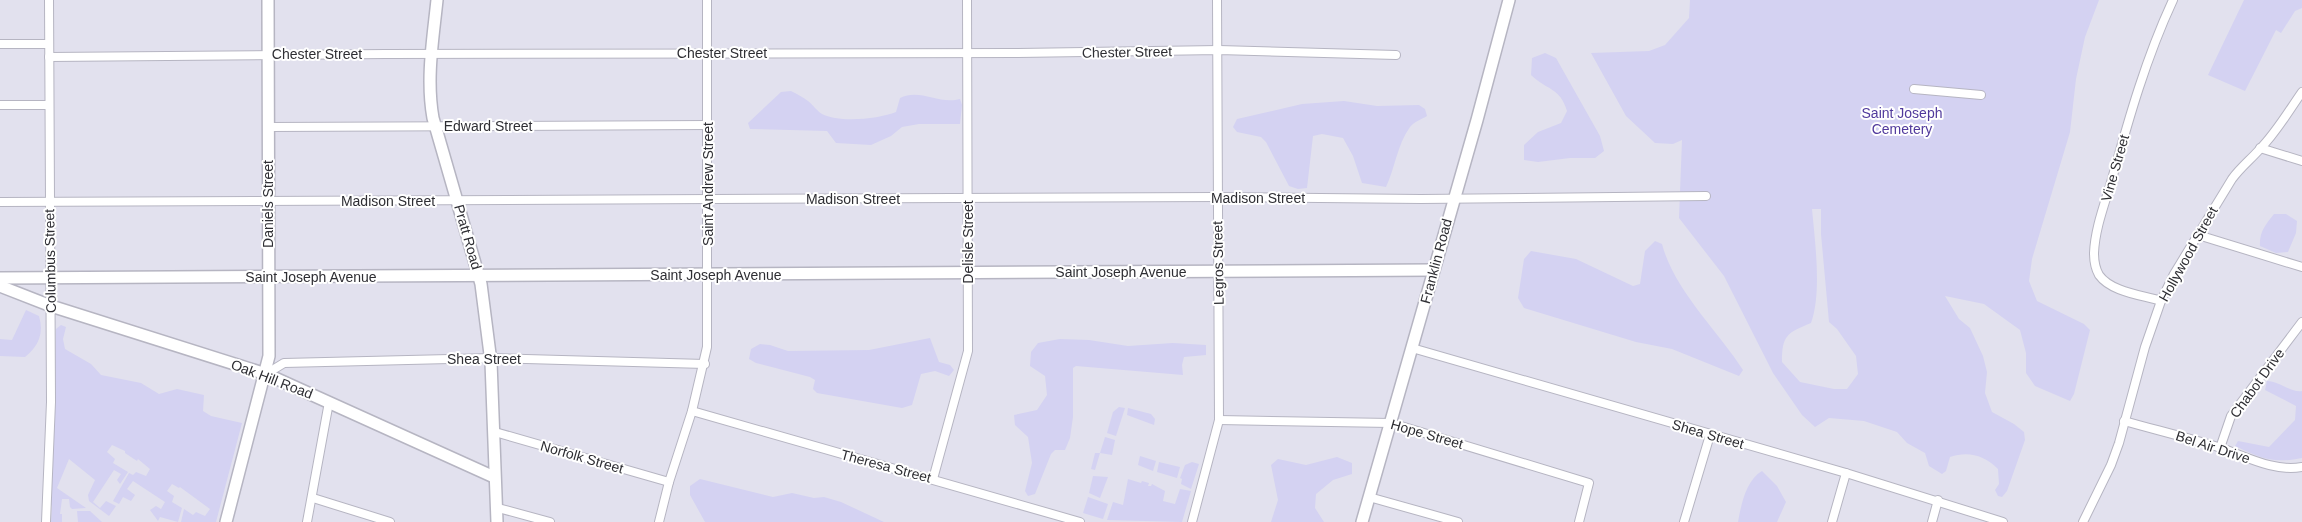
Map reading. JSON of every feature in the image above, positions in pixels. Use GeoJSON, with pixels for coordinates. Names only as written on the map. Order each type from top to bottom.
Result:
{"type":"FeatureCollection","features":[{"type":"Feature","properties":{"kind":"street","name":"Columbus Street"},"geometry":{"type":"LineString","coordinates":[[46,522],[51,404],[48,201],[49,0]]}},
{"type":"Feature","properties":{"kind":"street","name":"Daniels Street"},"geometry":{"type":"LineString","coordinates":[[226,522],[266,374],[269,356],[268,0]]}},
{"type":"Feature","properties":{"kind":"street","name":"Pratt Road"},"geometry":{"type":"LineString","coordinates":[[437,0],[430,99],[478,276],[491,358],[495,432],[494,477]]}},
{"type":"Feature","properties":{"kind":"street","name":"Saint Andrew Street"},"geometry":{"type":"LineString","coordinates":[[658,522],[692,411],[705,364],[707,347],[707,0]]}},
{"type":"Feature","properties":{"kind":"street","name":"Delisle Street"},"geometry":{"type":"LineString","coordinates":[[932,479],[968,351],[967,0]]}},
{"type":"Feature","properties":{"kind":"street","name":"Legros Street"},"geometry":{"type":"LineString","coordinates":[[1192,522],[1219,420],[1217,0]]}},
{"type":"Feature","properties":{"kind":"street","name":"Franklin Road"},"geometry":{"type":"LineString","coordinates":[[1362,522],[1453,198],[1477,120],[1509,0]]}},
{"type":"Feature","properties":{"kind":"street","name":"Vine Street"},"geometry":{"type":"LineString","coordinates":[[2161,301],[2117,288],[2106,282],[2097,270],[2094,252],[2099,225],[2136,93],[2154,41],[2173,0]]}},
{"type":"Feature","properties":{"kind":"street"},"geometry":{"type":"LineString","coordinates":[[0,44],[49,44]]}},
{"type":"Feature","properties":{"kind":"street","name":"Chester Street"},"geometry":{"type":"LineString","coordinates":[[48,56],[966,53],[1218,50],[1396,55]]}},
{"type":"Feature","properties":{"kind":"street"},"geometry":{"type":"LineString","coordinates":[[1914,89],[1981,95]]}},
{"type":"Feature","properties":{"kind":"street","name":"Hollywood Street"},"geometry":{"type":"LineString","coordinates":[[2083,522],[2111,465],[2145,347],[2161,301],[2174,274],[2232,179],[2286,116],[2302,92]]}},
{"type":"Feature","properties":{"kind":"street"},"geometry":{"type":"LineString","coordinates":[[0,105],[48,105]]}},
{"type":"Feature","properties":{"kind":"street","name":"Edward Street"},"geometry":{"type":"LineString","coordinates":[[268,127],[708,125]]}},
{"type":"Feature","properties":{"kind":"street"},"geometry":{"type":"LineString","coordinates":[[2260,148],[2302,162]]}},
{"type":"Feature","properties":{"kind":"street","name":"Madison Street"},"geometry":{"type":"LineString","coordinates":[[0,202],[1217,196],[1453,198],[1706,196]]}},
{"type":"Feature","properties":{"kind":"street"},"geometry":{"type":"LineString","coordinates":[[2198,235],[2302,267]]}},
{"type":"Feature","properties":{"kind":"street","name":"Saint Joseph Avenue"},"geometry":{"type":"LineString","coordinates":[[0,278],[1433,270]]}},
{"type":"Feature","properties":{"kind":"street","name":"Oak Hill Road"},"geometry":{"type":"LineString","coordinates":[[0,286],[51,306],[266,374],[494,477]]}},
{"type":"Feature","properties":{"kind":"street","name":"Chabot Drive"},"geometry":{"type":"LineString","coordinates":[[2220,448],[2231,416],[2302,322]]}},
{"type":"Feature","properties":{"kind":"street","name":"Shea Street"},"geometry":{"type":"LineString","coordinates":[[1412,348],[1938,500],[2003,522]]}},
{"type":"Feature","properties":{"kind":"street","name":"Shea Street"},"geometry":{"type":"LineString","coordinates":[[266,374],[284,363],[491,358],[705,364]]}},
{"type":"Feature","properties":{"kind":"street"},"geometry":{"type":"LineString","coordinates":[[307,522],[313,498],[329,402]]}},
{"type":"Feature","properties":{"kind":"street","name":"Theresa Street"},"geometry":{"type":"LineString","coordinates":[[692,411],[1080,522]]}},
{"type":"Feature","properties":{"kind":"street","name":"Hope Street"},"geometry":{"type":"LineString","coordinates":[[1219,420],[1391,423],[1589,483],[1579,522]]}},
{"type":"Feature","properties":{"kind":"street","name":"Bel Air Drive"},"geometry":{"type":"LineString","coordinates":[[2124,421],[2220,448],[2276,467],[2302,467]]}},
{"type":"Feature","properties":{"kind":"street","name":"Norfolk Street"},"geometry":{"type":"LineString","coordinates":[[495,432],[669,482]]}},
{"type":"Feature","properties":{"kind":"street"},"geometry":{"type":"LineString","coordinates":[[1684,522],[1710,435]]}},
{"type":"Feature","properties":{"kind":"street"},"geometry":{"type":"LineString","coordinates":[[1832,522],[1846,473]]}},
{"type":"Feature","properties":{"kind":"street"},"geometry":{"type":"LineString","coordinates":[[494,477],[498,522]]}},
{"type":"Feature","properties":{"kind":"street"},"geometry":{"type":"LineString","coordinates":[[1370,497],[1458,522]]}},
{"type":"Feature","properties":{"kind":"street"},"geometry":{"type":"LineString","coordinates":[[313,498],[390,522]]}},
{"type":"Feature","properties":{"kind":"street"},"geometry":{"type":"LineString","coordinates":[[1932,522],[1938,500]]}},
{"type":"Feature","properties":{"kind":"street"},"geometry":{"type":"LineString","coordinates":[[498,508],[550,522]]}},
{"type":"Feature","properties":{"kind":"green space","name":"Saint Joseph Cemetery"},"geometry":{"type":"Polygon","coordinates":[[[1690,0],[2099,0],[2085,37],[2076,79],[2070,132],[2032,259],[2029,281],[2037,301],[2084,324],[2090,330],[2074,394],[2070,401],[2035,386],[2026,373],[2026,353],[2020,330],[1984,304],[1945,296],[1959,319],[1970,328],[1983,356],[1987,372],[1985,393],[1992,412],[2024,432],[2025,440],[2007,491],[2002,497],[1998,496],[1995,490],[1999,484],[1998,469],[1981,457],[1963,454],[1950,457],[1946,471],[1942,474],[1929,466],[1925,453],[1907,443],[1897,432],[1864,421],[1829,418],[1815,427],[1802,415],[1773,373],[1724,276],[1679,218],[1682,140],[1673,144],[1655,143],[1626,116],[1591,53],[1649,51],[1665,45],[1689,18],[1690,0]],[[1812,209],[1817,282],[1811,323],[1787,336],[1783,346],[1782,362],[1800,382],[1834,389],[1847,389],[1858,374],[1856,356],[1837,329],[1829,322],[1821,234],[1821,209],[1812,209]]]}},
{"type":"Feature","properties":{"kind":"green space"},"geometry":{"type":"Polygon","coordinates":[[[2244,0],[2302,0],[2302,8],[2295,11],[2281,33],[2276,30],[2245,91],[2208,75],[2244,0]]]}},
{"type":"Feature","properties":{"kind":"green space"},"geometry":{"type":"Polygon","coordinates":[[[1545,53],[1556,58],[1600,136],[1604,151],[1595,158],[1570,158],[1538,162],[1524,160],[1524,145],[1538,132],[1561,123],[1567,111],[1561,97],[1531,75],[1532,58],[1545,53]]]}},
{"type":"Feature","properties":{"kind":"green space"},"geometry":{"type":"Polygon","coordinates":[[[791,91],[806,100],[822,114],[829,117],[848,119],[870,118],[896,112],[900,98],[907,95],[945,100],[960,99],[962,105],[960,124],[919,124],[902,127],[891,136],[871,145],[836,143],[827,131],[750,129],[748,123],[781,92],[791,91]]]}},
{"type":"Feature","properties":{"kind":"green space"},"geometry":{"type":"Polygon","coordinates":[[[1344,101],[1377,106],[1419,105],[1425,109],[1427,116],[1412,125],[1406,134],[1386,187],[1362,183],[1353,156],[1343,138],[1322,134],[1313,136],[1307,188],[1298,189],[1289,186],[1266,142],[1261,137],[1237,132],[1233,127],[1237,119],[1302,104],[1344,101]]]}},
{"type":"Feature","properties":{"kind":"green space"},"geometry":{"type":"Polygon","coordinates":[[[2274,214],[2286,214],[2297,221],[2296,233],[2288,252],[2276,253],[2260,246],[2262,232],[2274,214]]]}},
{"type":"Feature","properties":{"kind":"green space"},"geometry":{"type":"Polygon","coordinates":[[[1655,241],[1662,244],[1676,278],[1686,294],[1743,370],[1739,376],[1672,349],[1636,342],[1524,308],[1518,298],[1524,259],[1531,251],[1576,259],[1633,286],[1640,284],[1645,251],[1655,241]]]}},
{"type":"Feature","properties":{"kind":"green space"},"geometry":{"type":"Polygon","coordinates":[[[26,310],[39,316],[41,328],[37,344],[25,357],[0,356],[0,339],[12,340],[26,310]]]}},
{"type":"Feature","properties":{"kind":"green space"},"geometry":{"type":"Polygon","coordinates":[[[61,325],[66,327],[63,339],[65,349],[91,364],[101,375],[141,383],[159,394],[177,389],[204,395],[203,411],[211,416],[242,423],[216,522],[181,522],[184,509],[193,515],[196,512],[205,516],[210,509],[180,487],[172,484],[167,491],[174,496],[172,502],[182,508],[178,522],[160,517],[158,521],[150,510],[156,506],[161,509],[165,502],[133,481],[127,489],[135,495],[131,501],[123,497],[119,504],[113,501],[129,473],[133,475],[136,472],[146,476],[150,469],[138,459],[137,461],[125,453],[125,451],[112,445],[107,452],[115,459],[113,463],[128,472],[120,484],[117,480],[121,474],[114,470],[93,502],[100,508],[106,501],[116,506],[109,516],[89,501],[88,495],[95,480],[69,459],[57,488],[86,508],[72,509],[69,499],[62,499],[60,514],[62,514],[62,522],[51,522],[56,329],[61,325]]]}},
{"type":"Feature","properties":{"kind":"green space"},"geometry":{"type":"Polygon","coordinates":[[[930,338],[939,362],[950,365],[954,370],[949,376],[935,371],[921,374],[912,405],[902,408],[817,393],[813,389],[815,380],[810,377],[756,363],[749,359],[751,349],[760,344],[788,351],[869,350],[930,338]]]}},
{"type":"Feature","properties":{"kind":"green space"},"geometry":{"type":"Polygon","coordinates":[[[1060,339],[1089,340],[1128,346],[1173,343],[1206,345],[1206,355],[1184,357],[1182,365],[1183,375],[1076,366],[1073,368],[1073,417],[1070,438],[1065,450],[1055,450],[1051,454],[1035,494],[1028,496],[1025,491],[1032,463],[1028,437],[1015,425],[1014,415],[1037,410],[1047,395],[1045,376],[1030,366],[1031,352],[1038,343],[1060,339]]]}},
{"type":"Feature","properties":{"kind":"green space"},"geometry":{"type":"Polygon","coordinates":[[[2267,381],[2302,391],[2302,458],[2291,460],[2267,459],[2235,446],[2238,441],[2269,447],[2295,420],[2296,406],[2265,390],[2267,381]]]}},
{"type":"Feature","properties":{"kind":"green space"},"geometry":{"type":"Polygon","coordinates":[[[1119,407],[1125,408],[1116,436],[1107,433],[1113,412],[1119,407]]]}},
{"type":"Feature","properties":{"kind":"green space"},"geometry":{"type":"Polygon","coordinates":[[[1128,408],[1151,414],[1155,419],[1154,425],[1127,415],[1128,408]]]}},
{"type":"Feature","properties":{"kind":"green space"},"geometry":{"type":"Polygon","coordinates":[[[1105,437],[1115,440],[1112,455],[1100,453],[1105,437]]]}},
{"type":"Feature","properties":{"kind":"green space"},"geometry":{"type":"Polygon","coordinates":[[[1095,453],[1100,453],[1095,470],[1091,469],[1095,453]]]}},
{"type":"Feature","properties":{"kind":"green space"},"geometry":{"type":"Polygon","coordinates":[[[1140,456],[1156,461],[1153,471],[1138,465],[1140,456]]]}},
{"type":"Feature","properties":{"kind":"green space"},"geometry":{"type":"Polygon","coordinates":[[[1337,457],[1352,463],[1352,474],[1333,480],[1316,494],[1315,508],[1324,522],[1271,522],[1278,500],[1271,465],[1278,459],[1306,465],[1337,457]]]}},
{"type":"Feature","properties":{"kind":"green space"},"geometry":{"type":"Polygon","coordinates":[[[1159,462],[1180,467],[1177,478],[1157,472],[1159,462]]]}},
{"type":"Feature","properties":{"kind":"green space"},"geometry":{"type":"Polygon","coordinates":[[[1192,462],[1199,464],[1191,489],[1181,484],[1182,479],[1180,478],[1185,465],[1192,462]]]}},
{"type":"Feature","properties":{"kind":"green space"},"geometry":{"type":"Polygon","coordinates":[[[1762,471],[1777,486],[1786,502],[1777,522],[1738,522],[1748,487],[1756,475],[1762,471]]]}},
{"type":"Feature","properties":{"kind":"green space"},"geometry":{"type":"Polygon","coordinates":[[[1093,476],[1108,477],[1100,498],[1089,493],[1093,476]]]}},
{"type":"Feature","properties":{"kind":"green space"},"geometry":{"type":"Polygon","coordinates":[[[700,479],[773,497],[792,493],[814,498],[824,497],[841,502],[884,522],[705,522],[690,495],[690,486],[700,479]]]}},
{"type":"Feature","properties":{"kind":"green space"},"geometry":{"type":"Polygon","coordinates":[[[1128,479],[1149,483],[1148,486],[1152,484],[1165,491],[1163,501],[1175,504],[1180,489],[1191,491],[1182,522],[1107,520],[1113,502],[1123,505],[1128,479]]]}},
{"type":"Feature","properties":{"kind":"green space"},"geometry":{"type":"Polygon","coordinates":[[[1088,497],[1108,504],[1103,519],[1083,513],[1088,497]]]}},
{"type":"Feature","properties":{"kind":"green space"},"geometry":{"type":"Polygon","coordinates":[[[77,511],[90,511],[102,522],[78,522],[77,511]]]}}]}
